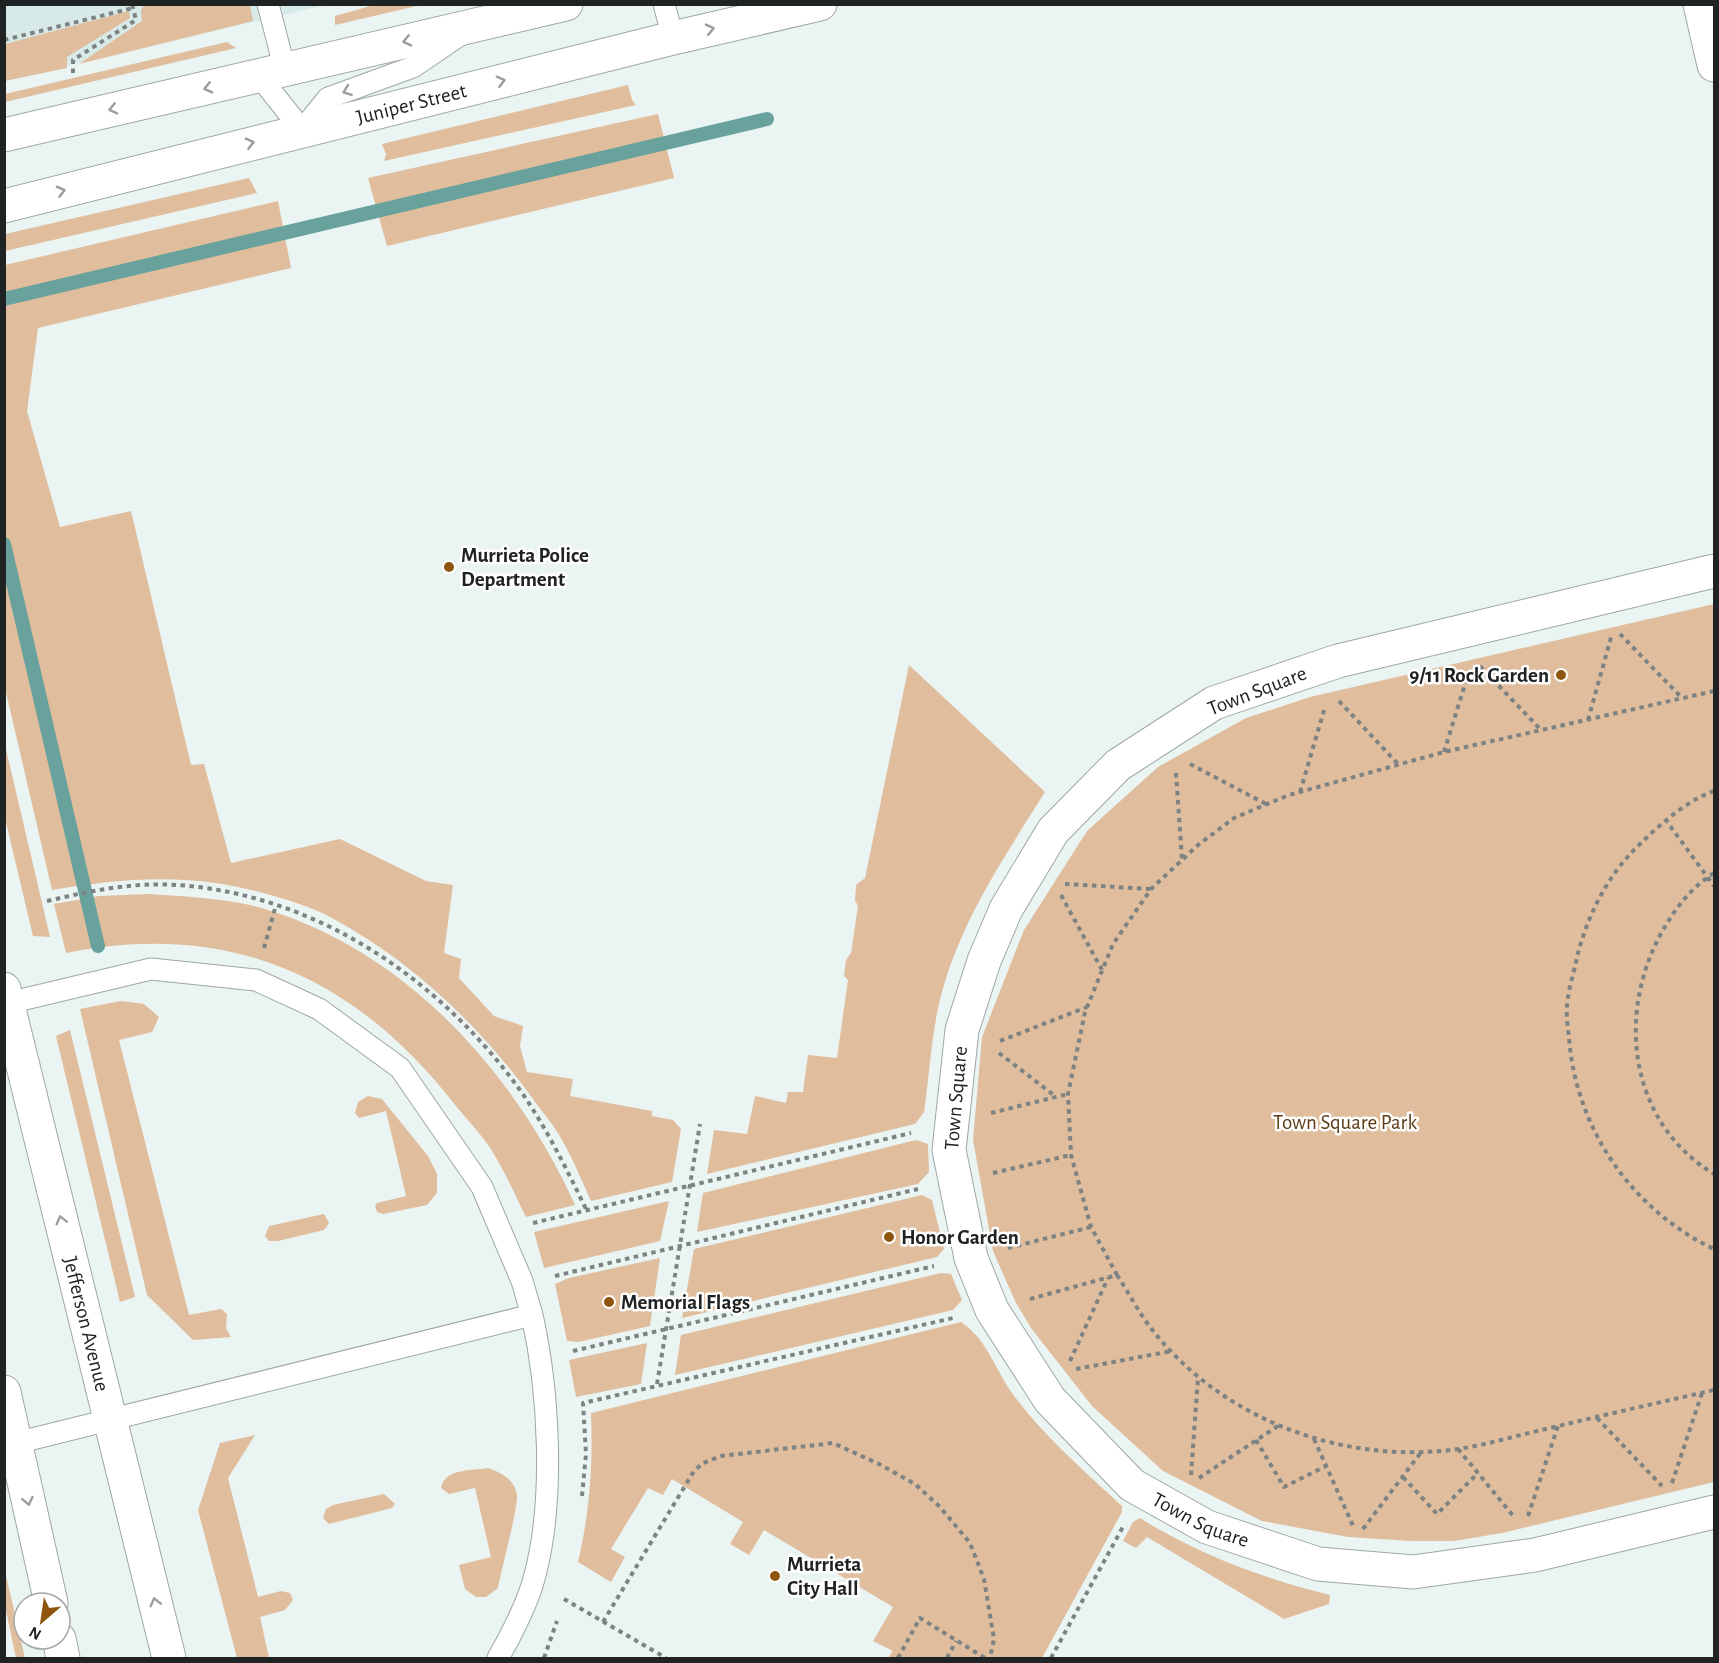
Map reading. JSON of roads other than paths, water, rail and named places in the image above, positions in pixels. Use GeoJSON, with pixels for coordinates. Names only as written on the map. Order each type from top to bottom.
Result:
{"type":"FeatureCollection","features":[{"type":"Feature","properties":{"kind":"street"},"geometry":{"type":"LineString","coordinates":[[4,135],[566,4]]}},
{"type":"Feature","properties":{"kind":"street","name":"Juniper Street"},"geometry":{"type":"LineString","coordinates":[[4,206],[673,38],[820,4]]}},
{"type":"Feature","properties":{"kind":"street"},"geometry":{"type":"LineString","coordinates":[[1700,4],[1714,65]]}},
{"type":"Feature","properties":{"kind":"street","name":"Town Square"},"geometry":{"type":"LineString","coordinates":[[1714,572],[1338,661],[1214,703],[1118,765],[1053,831],[1006,909],[984,961],[962,1030],[949,1149],[971,1258],[992,1310],[1050,1400],[1131,1485],[1207,1527],[1318,1564],[1413,1572],[1534,1556],[1714,1512]]}},
{"type":"Feature","properties":{"kind":"street","name":"Jefferson Avenue"},"geometry":{"type":"LineString","coordinates":[[6,996],[169,1659]]}},
{"type":"Feature","properties":{"kind":"street"},"geometry":{"type":"LineString","coordinates":[[4,1392],[48,1591]]}},
{"type":"Feature","properties":{"kind":"lane"},"geometry":{"type":"LineString","coordinates":[[268,4],[272,73],[302,130],[328,98],[413,68],[472,26]]}},
{"type":"Feature","properties":{"kind":"lane"},"geometry":{"type":"LineString","coordinates":[[664,4],[673,38]]}},
{"type":"Feature","properties":{"kind":"lane"},"geometry":{"type":"LineString","coordinates":[[6,996],[152,969],[256,980],[319,1009],[400,1068],[482,1187],[522,1281],[542,1359],[546,1503],[535,1576],[498,1659]]}},
{"type":"Feature","properties":{"kind":"lane"},"geometry":{"type":"LineString","coordinates":[[16,1443],[532,1315]]}},
{"type":"Feature","properties":{"kind":"waterway"},"geometry":{"type":"LineString","coordinates":[[4,299],[767,119]]}},
{"type":"Feature","properties":{"kind":"waterway"},"geometry":{"type":"LineString","coordinates":[[4,544],[98,946]]}},
{"type":"Feature","properties":{"kind":"place","name":"Murrieta Police Department"},"geometry":{"type":"Point","coordinates":[449,567]}},
{"type":"Feature","properties":{"kind":"place","name":"9/11 Rock Garden"},"geometry":{"type":"Point","coordinates":[1561,675]}},
{"type":"Feature","properties":{"kind":"place","name":"Honor Garden"},"geometry":{"type":"Point","coordinates":[889,1237]}},
{"type":"Feature","properties":{"kind":"place","name":"Memorial Flags"},"geometry":{"type":"Point","coordinates":[609,1302]}},
{"type":"Feature","properties":{"kind":"place","name":"Murrieta City Hall"},"geometry":{"type":"Point","coordinates":[775,1576]}},
{"type":"Feature","properties":{"kind":"park label","name":"Town Square Park"},"geometry":{"type":"Point","coordinates":[1345,1122]}}]}
